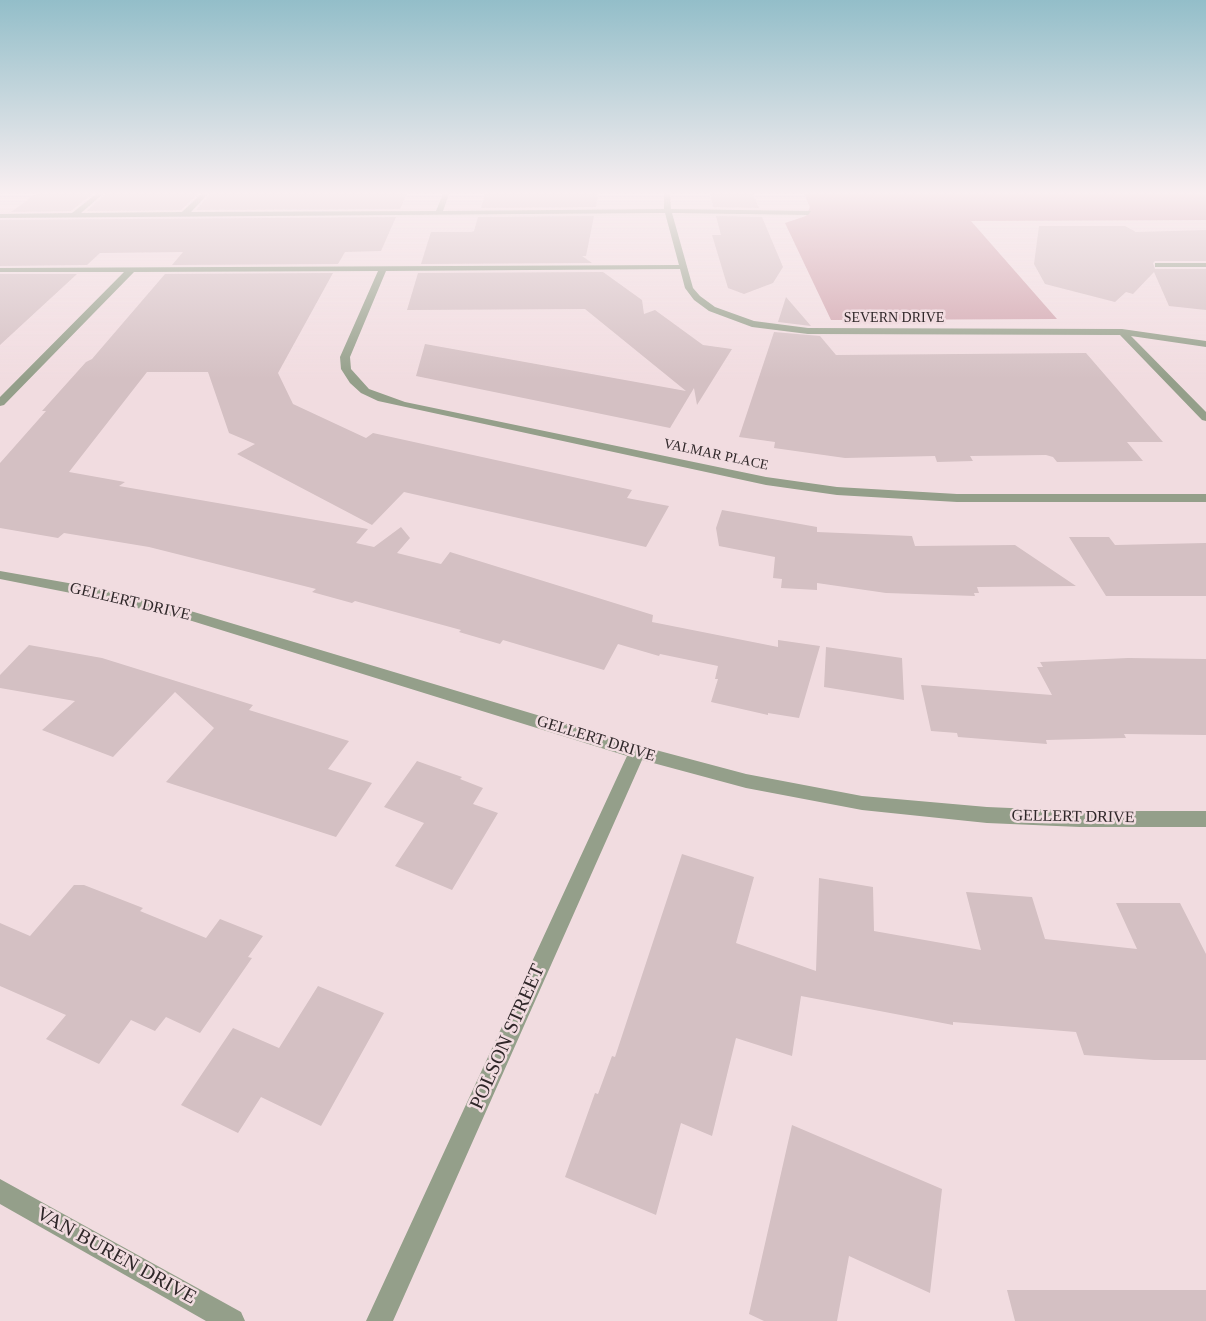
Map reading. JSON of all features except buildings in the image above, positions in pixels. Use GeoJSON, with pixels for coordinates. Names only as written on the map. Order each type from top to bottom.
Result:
{"type":"FeatureCollection","features":[{"type":"Feature","properties":{"kind":"street","name":"SEVERN DRIVE"},"geometry":{"type":"LineString","coordinates":[[681,256],[689,288],[697,298],[712,309],[752,324],[781,329],[1122,332],[1206,344]]}},
{"type":"Feature","properties":{"kind":"street"},"geometry":{"type":"LineString","coordinates":[[1158,265],[1206,265]]}},
{"type":"Feature","properties":{"kind":"street"},"geometry":{"type":"LineString","coordinates":[[0,270],[684,267]]}},
{"type":"Feature","properties":{"kind":"street","name":"VALMAR PLACE"},"geometry":{"type":"LineString","coordinates":[[383,268],[345,357],[346,369],[354,381],[365,391],[382,399],[766,481],[837,491],[957,498],[1206,498]]}},
{"type":"Feature","properties":{"kind":"street"},"geometry":{"type":"LineString","coordinates":[[0,403],[131,270]]}},
{"type":"Feature","properties":{"kind":"street"},"geometry":{"type":"LineString","coordinates":[[1122,332],[1206,418]]}},
{"type":"Feature","properties":{"kind":"street","name":"GELLERT DRIVE"},"geometry":{"type":"LineString","coordinates":[[0,575],[91,592],[194,617],[637,752],[746,781],[862,802],[987,815],[1080,819],[1206,819]]}},
{"type":"Feature","properties":{"kind":"street","name":"POLSON STREET"},"geometry":{"type":"LineString","coordinates":[[379,1321],[637,752]]}},
{"type":"Feature","properties":{"kind":"street","name":"VAN BUREN DRIVE"},"geometry":{"type":"LineString","coordinates":[[0,1191],[232,1321]]}},
{"type":"Feature","properties":{"kind":"shaded area"},"geometry":{"type":"Polygon","coordinates":[[[800,256],[1001,256],[1057,319],[831,320],[800,256]]]}}]}
